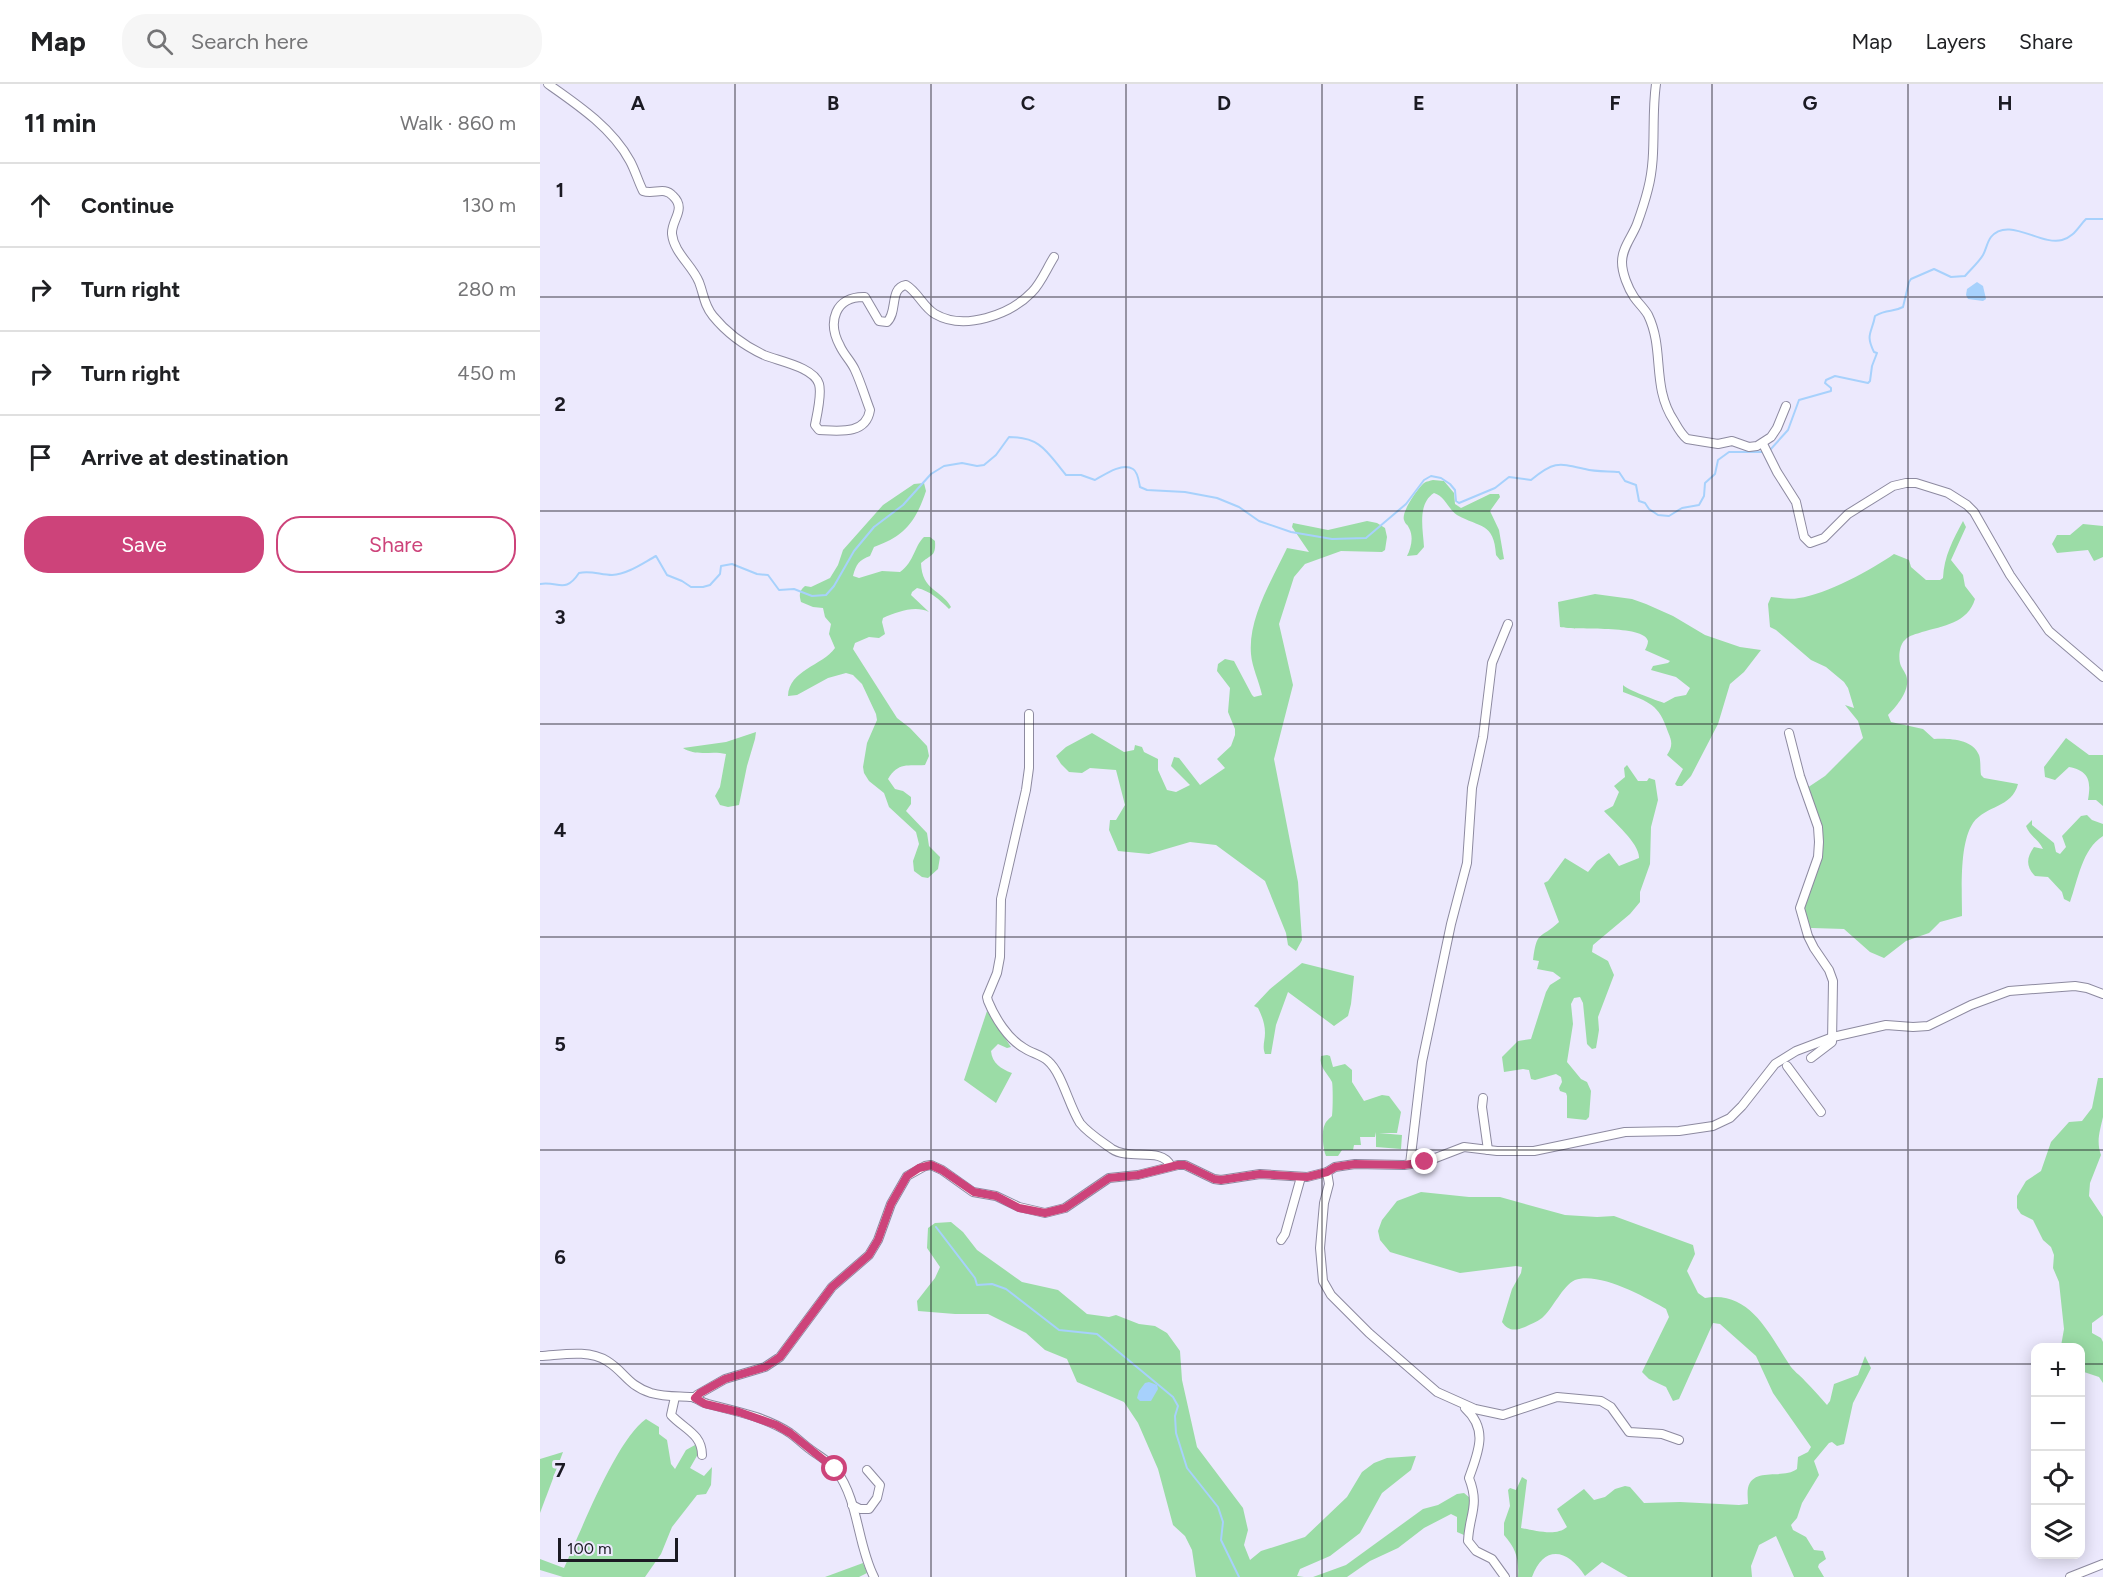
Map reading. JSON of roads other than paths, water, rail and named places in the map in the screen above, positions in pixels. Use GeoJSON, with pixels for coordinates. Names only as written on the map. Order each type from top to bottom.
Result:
{"type":"FeatureCollection","features":[{"type":"Feature","properties":{"kind":"street"},"geometry":{"type":"LineString","coordinates":[[548,84],[581,107],[614,140],[629,159],[643,191],[647,193],[665,190],[677,200],[679,212],[672,235],[678,251],[699,281],[704,304],[733,336],[763,354],[810,372],[819,384],[815,425],[819,430],[856,429],[865,423],[870,410],[855,369],[839,345],[834,331],[835,313],[842,303],[865,297],[879,321],[887,322],[892,316],[897,290],[900,286],[906,285],[929,310],[943,318],[965,322],[978,320],[1011,306],[1032,292],[1054,257]]}},
{"type":"Feature","properties":{"kind":"street"},"geometry":{"type":"LineString","coordinates":[[1656,84],[1654,149],[1649,188],[1627,244],[1622,262],[1623,268],[1634,296],[1647,314],[1653,329],[1658,350],[1661,393],[1683,436],[1700,442],[1718,444],[1732,441],[1749,447],[1765,449]]}},
{"type":"Feature","properties":{"kind":"street"},"geometry":{"type":"LineString","coordinates":[[1765,449],[1786,406]]}},
{"type":"Feature","properties":{"kind":"street"},"geometry":{"type":"LineString","coordinates":[[1765,449],[1796,502],[1804,537],[1810,543],[1824,538],[1848,514],[1876,495],[1900,484],[1916,483],[1936,489],[1948,493],[1967,505],[1979,520],[2010,575],[2049,631],[2103,677]]}},
{"type":"Feature","properties":{"kind":"street"},"geometry":{"type":"LineString","coordinates":[[1410,1164],[1422,1062],[1449,932],[1467,862],[1472,788],[1483,737],[1492,663],[1508,624]]}},
{"type":"Feature","properties":{"kind":"street"},"geometry":{"type":"LineString","coordinates":[[1029,714],[1029,768],[1026,790],[1001,899],[1000,957],[997,973],[987,997],[989,1004],[1009,1036],[1017,1044],[1048,1060],[1080,1122],[1090,1133],[1119,1153],[1134,1156],[1154,1155],[1166,1160],[1171,1166]]}},
{"type":"Feature","properties":{"kind":"street"},"geometry":{"type":"LineString","coordinates":[[1789,733],[1800,776],[1814,813],[1819,842],[1815,868],[1800,908],[1811,942],[1829,970],[1833,981],[1832,1042],[1811,1058]]}},
{"type":"Feature","properties":{"kind":"street"},"geometry":{"type":"LineString","coordinates":[[695,1398],[725,1379],[765,1367],[780,1357],[832,1287],[869,1255],[878,1240],[891,1204],[907,1176],[919,1168],[931,1165],[974,1192],[996,1196],[1019,1208],[1045,1213],[1065,1208],[1109,1178],[1138,1175],[1171,1166],[1185,1165],[1221,1180],[1260,1174],[1301,1177],[1355,1164],[1425,1162],[1464,1147],[1534,1151],[1625,1132],[1679,1131],[1722,1123],[1742,1106],[1774,1064],[1796,1051],[1833,1037],[1882,1025],[1928,1026],[1971,1005],[2008,991],[2075,986],[2103,994]]}},
{"type":"Feature","properties":{"kind":"street"},"geometry":{"type":"LineString","coordinates":[[1787,1066],[1821,1112]]}},
{"type":"Feature","properties":{"kind":"street"},"geometry":{"type":"LineString","coordinates":[[1483,1098],[1482,1107],[1488,1150]]}},
{"type":"Feature","properties":{"kind":"street"},"geometry":{"type":"LineString","coordinates":[[1327,1172],[1329,1184],[1324,1203],[1320,1248],[1323,1281],[1328,1290],[1369,1333],[1437,1392],[1475,1409],[1503,1415],[1557,1397],[1601,1401],[1611,1407],[1629,1432],[1662,1434],[1679,1440]]}},
{"type":"Feature","properties":{"kind":"street"},"geometry":{"type":"LineString","coordinates":[[1281,1240],[1288,1226],[1301,1177]]}},
{"type":"Feature","properties":{"kind":"street"},"geometry":{"type":"LineString","coordinates":[[540,1356],[585,1354],[600,1357],[608,1361],[635,1386],[650,1392],[695,1398],[705,1404],[739,1412],[776,1425],[790,1433],[835,1469],[852,1505],[865,1557],[874,1577]]}},
{"type":"Feature","properties":{"kind":"street"},"geometry":{"type":"LineString","coordinates":[[675,1397],[671,1415],[699,1440],[702,1455]]}},
{"type":"Feature","properties":{"kind":"street"},"geometry":{"type":"LineString","coordinates":[[1455,1400],[1473,1416],[1479,1433],[1479,1454],[1469,1478],[1475,1493],[1475,1501],[1468,1542],[1476,1551],[1492,1559],[1505,1577]]}},
{"type":"Feature","properties":{"kind":"street"},"geometry":{"type":"LineString","coordinates":[[852,1505],[860,1509],[869,1509],[880,1491],[880,1485],[867,1470]]}},
{"type":"Feature","properties":{"kind":"street"},"geometry":{"type":"LineString","coordinates":[[2070,1577],[2103,1564]]}},
{"type":"Feature","properties":{"kind":"water"},"geometry":{"type":"Polygon","coordinates":[[[1977,282],[1983,286],[1986,299],[1983,301],[1968,299],[1966,295],[1967,289],[1977,282]]]}},
{"type":"Feature","properties":{"kind":"water"},"geometry":{"type":"Polygon","coordinates":[[[1145,1383],[1157,1385],[1158,1389],[1151,1401],[1140,1401],[1137,1398],[1139,1391],[1145,1383]]]}},
{"type":"Feature","properties":{"kind":"waterway"},"geometry":{"type":"LineString","coordinates":[[1770,450],[1788,430],[1799,400],[1831,391],[1825,383],[1826,380],[1835,376],[1868,383],[1870,381],[1877,353],[1871,346],[1870,337],[1875,316],[1903,307],[1911,279],[1934,269],[1951,277],[1965,276],[1981,258],[1988,241],[1998,231],[2015,230],[2054,241],[2066,239],[2086,219],[2103,219]]}},
{"type":"Feature","properties":{"kind":"waterway"},"geometry":{"type":"LineString","coordinates":[[540,584],[566,585],[583,572],[608,575],[624,573],[656,556],[667,575],[691,587],[710,585],[720,574],[721,566],[732,564],[757,574],[768,575],[779,590],[794,589],[812,596],[826,595],[834,586],[854,551],[874,527],[903,505],[931,474],[944,466],[962,463],[984,465],[996,455],[1009,437],[1036,443],[1048,453],[1066,475],[1081,475],[1095,480],[1113,470],[1129,467],[1136,472],[1140,487],[1147,490],[1185,492],[1217,498],[1239,507],[1259,521],[1291,532],[1332,539],[1366,538],[1406,504],[1424,480],[1431,476],[1441,478],[1450,484],[1455,490],[1456,501],[1459,503],[1495,488],[1509,477],[1531,480],[1545,469],[1556,465],[1593,471],[1619,472],[1625,481],[1636,485],[1639,501],[1645,503],[1658,515],[1669,516],[1682,508],[1699,505],[1704,496],[1705,483],[1715,474],[1718,460],[1729,452],[1765,452]]}},
{"type":"Feature","properties":{"kind":"waterway"},"geometry":{"type":"LineString","coordinates":[[936,1227],[975,1278],[977,1285],[992,1284],[1006,1289],[1059,1330],[1097,1334],[1173,1397],[1178,1406],[1175,1416],[1176,1433],[1187,1468],[1218,1507],[1223,1522],[1221,1540],[1239,1577]]}}]}
